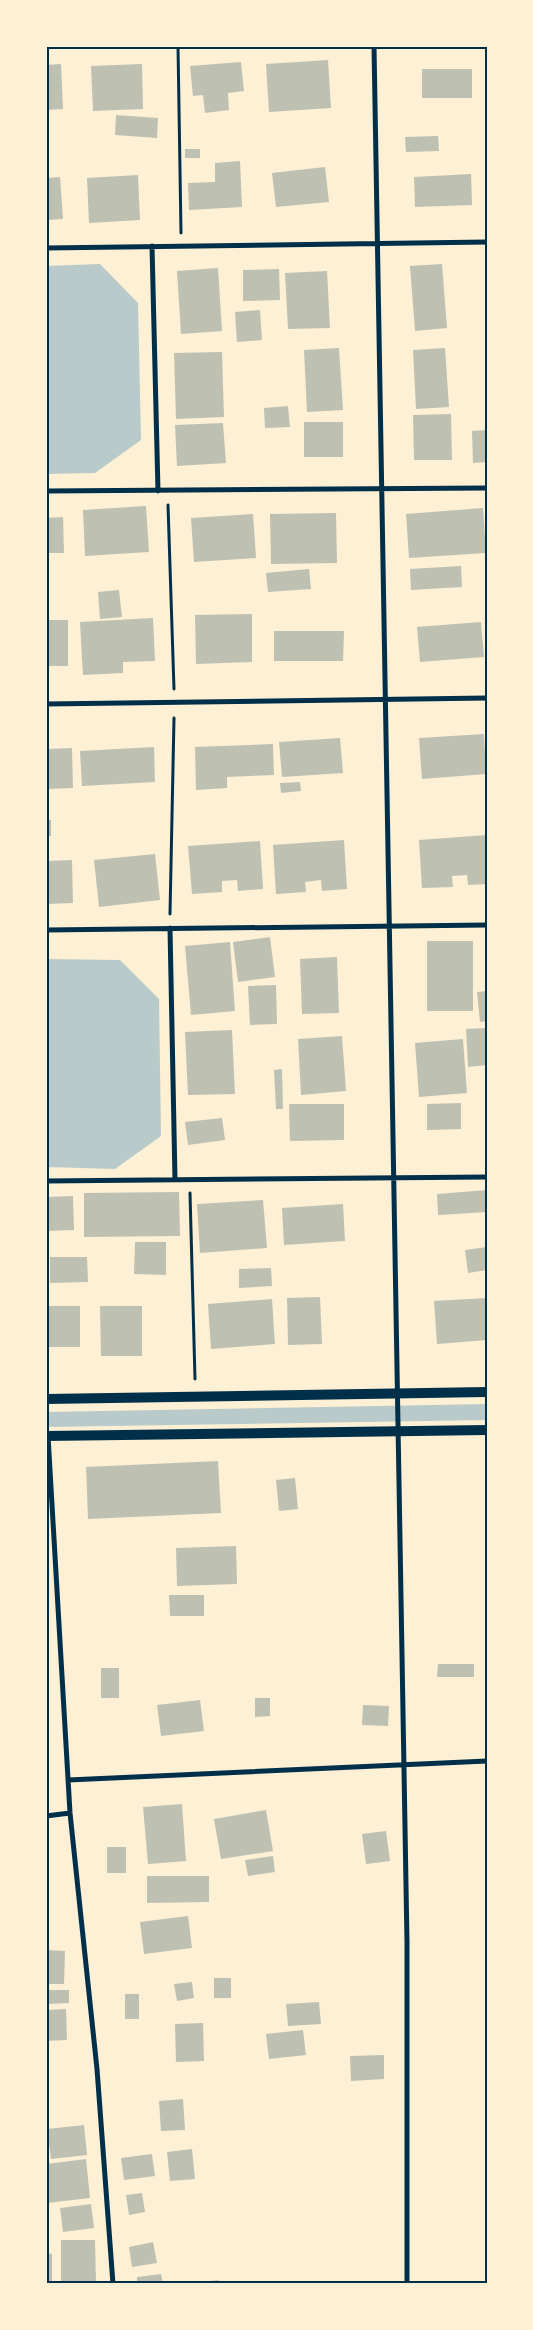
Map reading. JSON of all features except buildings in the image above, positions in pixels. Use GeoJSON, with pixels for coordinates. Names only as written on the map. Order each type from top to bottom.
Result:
{"type":"FeatureCollection","features":[{"type":"Feature","properties":{"kind":"main road"},"geometry":{"type":"LineString","coordinates":[[46,1399],[487,1392]]}},
{"type":"Feature","properties":{"kind":"main road"},"geometry":{"type":"LineString","coordinates":[[47,1436],[487,1430]]}},
{"type":"Feature","properties":{"kind":"street"},"geometry":{"type":"LineString","coordinates":[[374,46],[407,1942],[407,2284]]}},
{"type":"Feature","properties":{"kind":"street"},"geometry":{"type":"LineString","coordinates":[[46,248],[487,242]]}},
{"type":"Feature","properties":{"kind":"street"},"geometry":{"type":"LineString","coordinates":[[152,246],[158,491]]}},
{"type":"Feature","properties":{"kind":"street"},"geometry":{"type":"LineString","coordinates":[[46,491],[487,488]]}},
{"type":"Feature","properties":{"kind":"street"},"geometry":{"type":"LineString","coordinates":[[46,704],[487,698]]}},
{"type":"Feature","properties":{"kind":"street"},"geometry":{"type":"LineString","coordinates":[[46,930],[487,925]]}},
{"type":"Feature","properties":{"kind":"street"},"geometry":{"type":"LineString","coordinates":[[170,928],[175,1180]]}},
{"type":"Feature","properties":{"kind":"street"},"geometry":{"type":"LineString","coordinates":[[46,1181],[487,1176]]}},
{"type":"Feature","properties":{"kind":"street"},"geometry":{"type":"LineString","coordinates":[[47,1436],[70,1813],[96,2069],[113,2284]]}},
{"type":"Feature","properties":{"kind":"street"},"geometry":{"type":"LineString","coordinates":[[68,1780],[404,1763],[487,1761]]}},
{"type":"Feature","properties":{"kind":"street"},"geometry":{"type":"LineString","coordinates":[[46,1816],[70,1813]]}},
{"type":"Feature","properties":{"kind":"path"},"geometry":{"type":"LineString","coordinates":[[178,46],[181,246]]}},
{"type":"Feature","properties":{"kind":"path"},"geometry":{"type":"LineString","coordinates":[[190,1180],[195,1397]]}},
{"type":"Feature","properties":{"kind":"shaded area"},"geometry":{"type":"Polygon","coordinates":[[[100,264],[138,303],[141,440],[95,473],[46,474],[46,266],[100,264]]]}},
{"type":"Feature","properties":{"kind":"shaded area"},"geometry":{"type":"Polygon","coordinates":[[[46,959],[120,960],[159,999],[161,1136],[115,1169],[46,1167],[46,959]]]}},
{"type":"Feature","properties":{"kind":"shaded area"},"geometry":{"type":"Polygon","coordinates":[[[487,1404],[487,1420],[46,1427],[46,1412],[487,1404]]]}}]}
